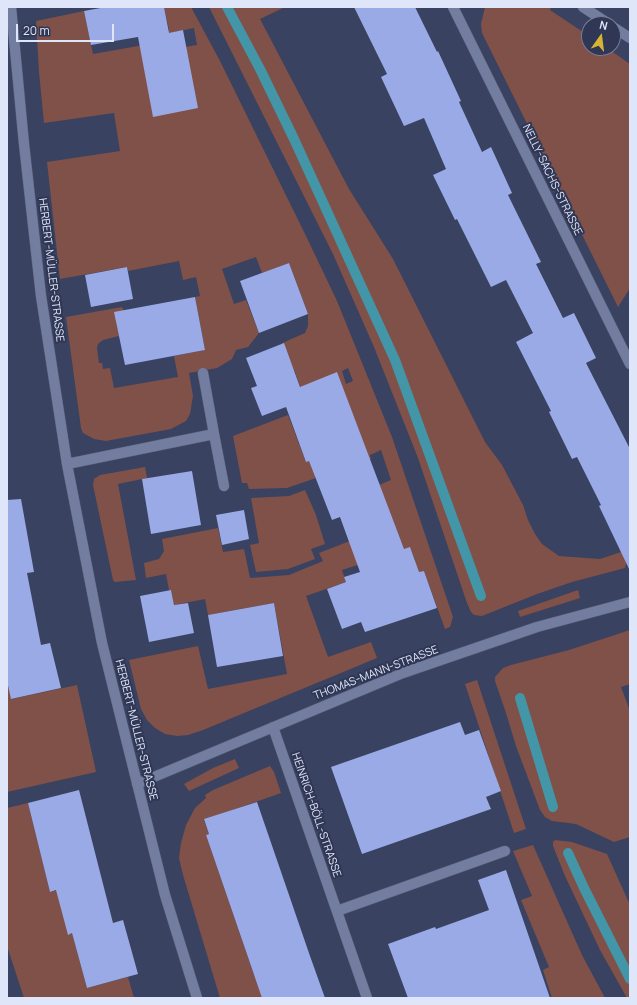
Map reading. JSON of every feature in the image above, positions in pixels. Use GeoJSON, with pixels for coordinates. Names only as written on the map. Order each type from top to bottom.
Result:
{"type":"FeatureCollection","features":[{"type":"Feature","properties":{"kind":"street","name":"HERBERT-MÜLLER-STRASSE"},"geometry":{"type":"LineString","coordinates":[[11,7],[23,136],[41,296],[67,464],[102,643],[165,895],[197,998]]}},
{"type":"Feature","properties":{"kind":"street","name":"NELLY-SACHS-STRASSE"},"geometry":{"type":"LineString","coordinates":[[453,7],[630,364]]}},
{"type":"Feature","properties":{"kind":"street"},"geometry":{"type":"LineString","coordinates":[[584,7],[597,16]]}},
{"type":"Feature","properties":{"kind":"street"},"geometry":{"type":"LineString","coordinates":[[621,32],[630,38]]}},
{"type":"Feature","properties":{"kind":"street"},"geometry":{"type":"LineString","coordinates":[[203,373],[224,486]]}},
{"type":"Feature","properties":{"kind":"street"},"geometry":{"type":"LineString","coordinates":[[67,464],[214,434]]}},
{"type":"Feature","properties":{"kind":"street","name":"THOMAS-MANN-STRASSE"},"geometry":{"type":"LineString","coordinates":[[137,784],[403,674],[537,627],[630,602]]}},
{"type":"Feature","properties":{"kind":"street","name":"HEINRICH-BÖLL-STRASSE"},"geometry":{"type":"LineString","coordinates":[[273,727],[367,998]]}},
{"type":"Feature","properties":{"kind":"street"},"geometry":{"type":"LineString","coordinates":[[337,911],[506,851]]}},
{"type":"Feature","properties":{"kind":"shaded area"},"geometry":{"type":"Polygon","coordinates":[[[164,7],[191,7],[220,61],[306,236],[337,301],[392,437],[453,617],[450,627],[445,629],[424,571],[396,580],[415,560],[410,548],[342,570],[346,582],[306,596],[328,657],[371,642],[377,658],[203,730],[188,735],[177,736],[165,734],[155,728],[147,720],[141,709],[129,660],[198,646],[208,689],[287,674],[274,603],[208,615],[205,599],[174,605],[166,574],[146,578],[144,563],[159,559],[164,551],[162,539],[218,528],[223,552],[244,549],[250,578],[289,575],[323,561],[319,553],[355,539],[379,485],[391,480],[381,450],[370,455],[371,459],[287,488],[249,489],[247,483],[242,483],[233,436],[288,415],[306,462],[305,400],[295,372],[281,344],[305,333],[308,326],[308,314],[289,263],[262,273],[256,257],[222,269],[234,304],[246,300],[259,333],[248,347],[236,350],[232,359],[217,368],[189,373],[193,396],[190,414],[186,421],[171,429],[106,441],[94,439],[83,433],[81,428],[66,317],[122,307],[124,311],[116,322],[119,336],[103,340],[98,344],[97,348],[99,363],[102,363],[103,369],[110,368],[114,388],[178,377],[174,356],[205,350],[195,297],[200,296],[196,277],[183,280],[179,261],[128,271],[127,267],[60,279],[47,162],[120,151],[114,113],[44,123],[36,21],[84,11],[93,54],[144,45],[142,35],[169,30],[164,7]],[[194,28],[175,32],[178,48],[197,45],[194,28]],[[348,368],[342,371],[346,384],[353,381],[348,368]]]}},
{"type":"Feature","properties":{"kind":"shaded area"},"geometry":{"type":"Polygon","coordinates":[[[209,7],[285,7],[260,19],[349,189],[393,259],[485,442],[502,465],[523,505],[535,534],[542,544],[559,556],[600,559],[630,549],[625,568],[572,582],[482,616],[474,615],[471,612],[418,458],[374,347],[333,254],[209,7]]]}},
{"type":"Feature","properties":{"kind":"shaded area"},"geometry":{"type":"Polygon","coordinates":[[[485,7],[551,7],[550,10],[581,31],[581,56],[618,56],[630,64],[630,288],[618,307],[482,33],[481,24],[485,7]]]}},
{"type":"Feature","properties":{"kind":"shaded area"},"geometry":{"type":"Polygon","coordinates":[[[145,467],[147,478],[118,484],[136,580],[115,582],[113,580],[93,485],[94,479],[100,475],[145,467]]]}},
{"type":"Feature","properties":{"kind":"shaded area"},"geometry":{"type":"Polygon","coordinates":[[[305,490],[316,515],[325,544],[311,549],[315,559],[288,569],[256,572],[250,545],[259,543],[251,498],[289,496],[305,490]]]}},
{"type":"Feature","properties":{"kind":"shaded area"},"geometry":{"type":"Polygon","coordinates":[[[578,590],[580,598],[520,617],[518,611],[578,590]]]}},
{"type":"Feature","properties":{"kind":"shaded area"},"geometry":{"type":"Polygon","coordinates":[[[630,630],[630,684],[621,687],[630,711],[630,837],[614,842],[576,824],[552,821],[545,817],[540,810],[516,746],[495,677],[503,668],[511,665],[569,650],[630,630]]]}},
{"type":"Feature","properties":{"kind":"shaded area"},"geometry":{"type":"Polygon","coordinates":[[[477,680],[526,829],[514,833],[465,684],[477,680]]]}},
{"type":"Feature","properties":{"kind":"shaded area"},"geometry":{"type":"Polygon","coordinates":[[[7,681],[12,699],[77,685],[96,772],[7,792],[7,681]]]}},
{"type":"Feature","properties":{"kind":"shaded area"},"geometry":{"type":"Polygon","coordinates":[[[235,759],[239,768],[189,791],[184,784],[213,768],[235,759]]]}},
{"type":"Feature","properties":{"kind":"shaded area"},"geometry":{"type":"Polygon","coordinates":[[[270,766],[274,772],[281,793],[204,820],[209,834],[206,835],[254,975],[265,998],[220,998],[183,875],[179,858],[181,843],[186,825],[195,808],[206,798],[205,795],[213,790],[270,766]]]}},
{"type":"Feature","properties":{"kind":"shaded area"},"geometry":{"type":"Polygon","coordinates":[[[28,803],[50,892],[101,879],[68,935],[72,933],[87,988],[128,977],[134,998],[24,998],[7,946],[7,808],[28,803]]]}},
{"type":"Feature","properties":{"kind":"shaded area"},"geometry":{"type":"Polygon","coordinates":[[[555,840],[572,842],[607,854],[630,905],[630,998],[627,998],[600,950],[565,876],[553,846],[553,842],[555,840]]]}},
{"type":"Feature","properties":{"kind":"shaded area"},"geometry":{"type":"Polygon","coordinates":[[[533,845],[582,955],[605,998],[552,998],[543,970],[549,967],[521,900],[532,896],[513,851],[533,845]]]}},
{"type":"Feature","properties":{"kind":"building"},"geometry":{"type":"Polygon","coordinates":[[[106,7],[164,7],[169,33],[183,30],[198,108],[153,117],[138,37],[91,45],[84,11],[106,7]]]}},
{"type":"Feature","properties":{"kind":"building"},"geometry":{"type":"Polygon","coordinates":[[[354,7],[415,7],[437,52],[438,51],[482,152],[491,147],[512,193],[508,195],[541,262],[536,264],[563,318],[574,313],[596,358],[586,363],[630,449],[630,571],[599,506],[601,505],[577,457],[572,459],[549,412],[551,411],[516,342],[533,333],[506,280],[491,287],[433,175],[446,169],[424,118],[404,126],[381,77],[387,74],[354,7]]]}},
{"type":"Feature","properties":{"kind":"building"},"geometry":{"type":"Polygon","coordinates":[[[289,263],[308,314],[259,333],[240,281],[289,263]]]}},
{"type":"Feature","properties":{"kind":"building"},"geometry":{"type":"Polygon","coordinates":[[[127,267],[133,299],[91,307],[85,275],[127,267]]]}},
{"type":"Feature","properties":{"kind":"building"},"geometry":{"type":"Polygon","coordinates":[[[195,297],[205,350],[125,365],[114,312],[195,297]]]}},
{"type":"Feature","properties":{"kind":"building"},"geometry":{"type":"Polygon","coordinates":[[[284,343],[300,387],[337,372],[404,549],[410,547],[419,572],[424,571],[437,608],[365,632],[361,622],[342,629],[327,589],[346,582],[344,577],[360,572],[340,517],[332,520],[309,461],[306,462],[286,407],[262,416],[251,388],[257,386],[246,358],[284,343]]]}},
{"type":"Feature","properties":{"kind":"building"},"geometry":{"type":"Polygon","coordinates":[[[192,471],[201,525],[151,534],[142,479],[192,471]]]}},
{"type":"Feature","properties":{"kind":"building"},"geometry":{"type":"Polygon","coordinates":[[[21,499],[34,572],[27,573],[41,645],[50,643],[61,688],[11,699],[7,681],[7,500],[21,499]]]}},
{"type":"Feature","properties":{"kind":"building"},"geometry":{"type":"Polygon","coordinates":[[[244,510],[249,539],[222,545],[216,515],[244,510]]]}},
{"type":"Feature","properties":{"kind":"building"},"geometry":{"type":"Polygon","coordinates":[[[171,590],[174,605],[188,603],[194,633],[149,642],[140,596],[171,590]]]}},
{"type":"Feature","properties":{"kind":"building"},"geometry":{"type":"Polygon","coordinates":[[[274,603],[283,656],[217,667],[208,615],[274,603]]]}},
{"type":"Feature","properties":{"kind":"building"},"geometry":{"type":"Polygon","coordinates":[[[460,722],[465,735],[479,730],[501,791],[486,797],[491,809],[362,854],[331,767],[460,722]]]}},
{"type":"Feature","properties":{"kind":"building"},"geometry":{"type":"Polygon","coordinates":[[[79,790],[113,923],[123,920],[138,974],[87,988],[72,933],[68,935],[56,890],[50,892],[28,803],[79,790]]]}},
{"type":"Feature","properties":{"kind":"building"},"geometry":{"type":"Polygon","coordinates":[[[257,802],[325,998],[262,998],[206,835],[209,834],[204,819],[257,802]]]}},
{"type":"Feature","properties":{"kind":"building"},"geometry":{"type":"Polygon","coordinates":[[[506,870],[550,998],[408,998],[388,944],[489,910],[478,880],[506,870]]]}},
{"type":"Feature","properties":{"kind":"waterway"},"geometry":{"type":"LineString","coordinates":[[227,7],[260,69],[294,139],[395,360],[481,596]]}},
{"type":"Feature","properties":{"kind":"waterway"},"geometry":{"type":"LineString","coordinates":[[520,698],[553,807]]}},
{"type":"Feature","properties":{"kind":"waterway"},"geometry":{"type":"LineString","coordinates":[[568,853],[630,979]]}}]}
